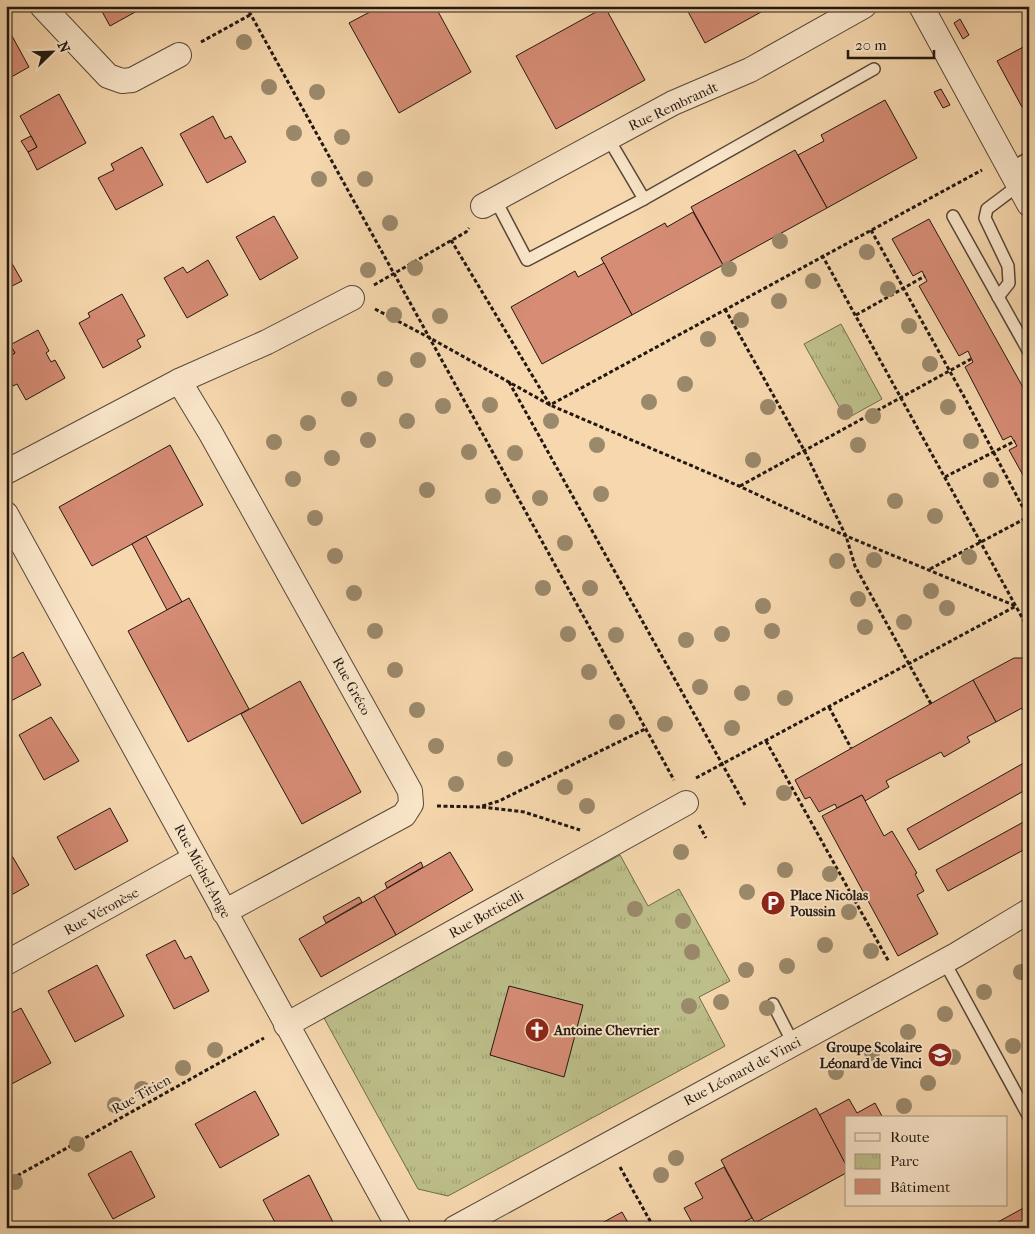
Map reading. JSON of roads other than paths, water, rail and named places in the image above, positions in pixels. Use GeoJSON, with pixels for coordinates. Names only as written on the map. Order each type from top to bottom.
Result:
{"type":"FeatureCollection","features":[{"type":"Feature","properties":{"kind":"street"},"geometry":{"type":"LineString","coordinates":[[42,6],[108,76],[122,81],[132,80],[179,55]]}},
{"type":"Feature","properties":{"kind":"street","name":"Rue Rembrandt"},"geometry":{"type":"LineString","coordinates":[[489,203],[673,103],[750,70],[864,6]]}},
{"type":"Feature","properties":{"kind":"street"},"geometry":{"type":"LineString","coordinates":[[921,6],[1018,175]]}},
{"type":"Feature","properties":{"kind":"street"},"geometry":{"type":"LineString","coordinates":[[6,472],[180,381],[267,342],[352,298]]}},
{"type":"Feature","properties":{"kind":"street","name":"Rue Gréco"},"geometry":{"type":"LineString","coordinates":[[180,381],[410,791],[411,804],[404,815],[224,912]]}},
{"type":"Feature","properties":{"kind":"street","name":"Rue Michel-Ange"},"geometry":{"type":"LineString","coordinates":[[6,514],[286,1026],[399,1228]]}},
{"type":"Feature","properties":{"kind":"street","name":"Rue Botticelli"},"geometry":{"type":"LineString","coordinates":[[286,1026],[609,845],[682,795]]}},
{"type":"Feature","properties":{"kind":"street","name":"Rue Véronèse"},"geometry":{"type":"LineString","coordinates":[[6,964],[195,858]]}},
{"type":"Feature","properties":{"kind":"street","name":"Rue Léonard de Vinci"},"geometry":{"type":"LineString","coordinates":[[455,1228],[944,961],[1029,911]]}},
{"type":"Feature","properties":{"kind":"lane"},"geometry":{"type":"LineString","coordinates":[[489,203],[527,260],[644,198],[874,70]]}},
{"type":"Feature","properties":{"kind":"lane"},"geometry":{"type":"LineString","coordinates":[[608,138],[644,198]]}},
{"type":"Feature","properties":{"kind":"lane"},"geometry":{"type":"LineString","coordinates":[[998,297],[1009,283],[1008,266],[985,218],[987,209],[1018,175]]}},
{"type":"Feature","properties":{"kind":"lane"},"geometry":{"type":"LineString","coordinates":[[953,216],[1029,352]]}},
{"type":"Feature","properties":{"kind":"lane"},"geometry":{"type":"LineString","coordinates":[[944,961],[1029,1117]]}},
{"type":"Feature","properties":{"kind":"lane"},"geometry":{"type":"LineString","coordinates":[[773,1004],[793,1044]]}},
{"type":"Feature","properties":{"kind":"place","name":"Place Nicolas Poussin"},"geometry":{"type":"Point","coordinates":[773,903]}},
{"type":"Feature","properties":{"kind":"place","name":"Antoine Chevrier"},"geometry":{"type":"Point","coordinates":[537,1030]}},
{"type":"Feature","properties":{"kind":"place","name":"Groupe Scolaire Léonard de Vinci"},"geometry":{"type":"Point","coordinates":[940,1055]}}]}
